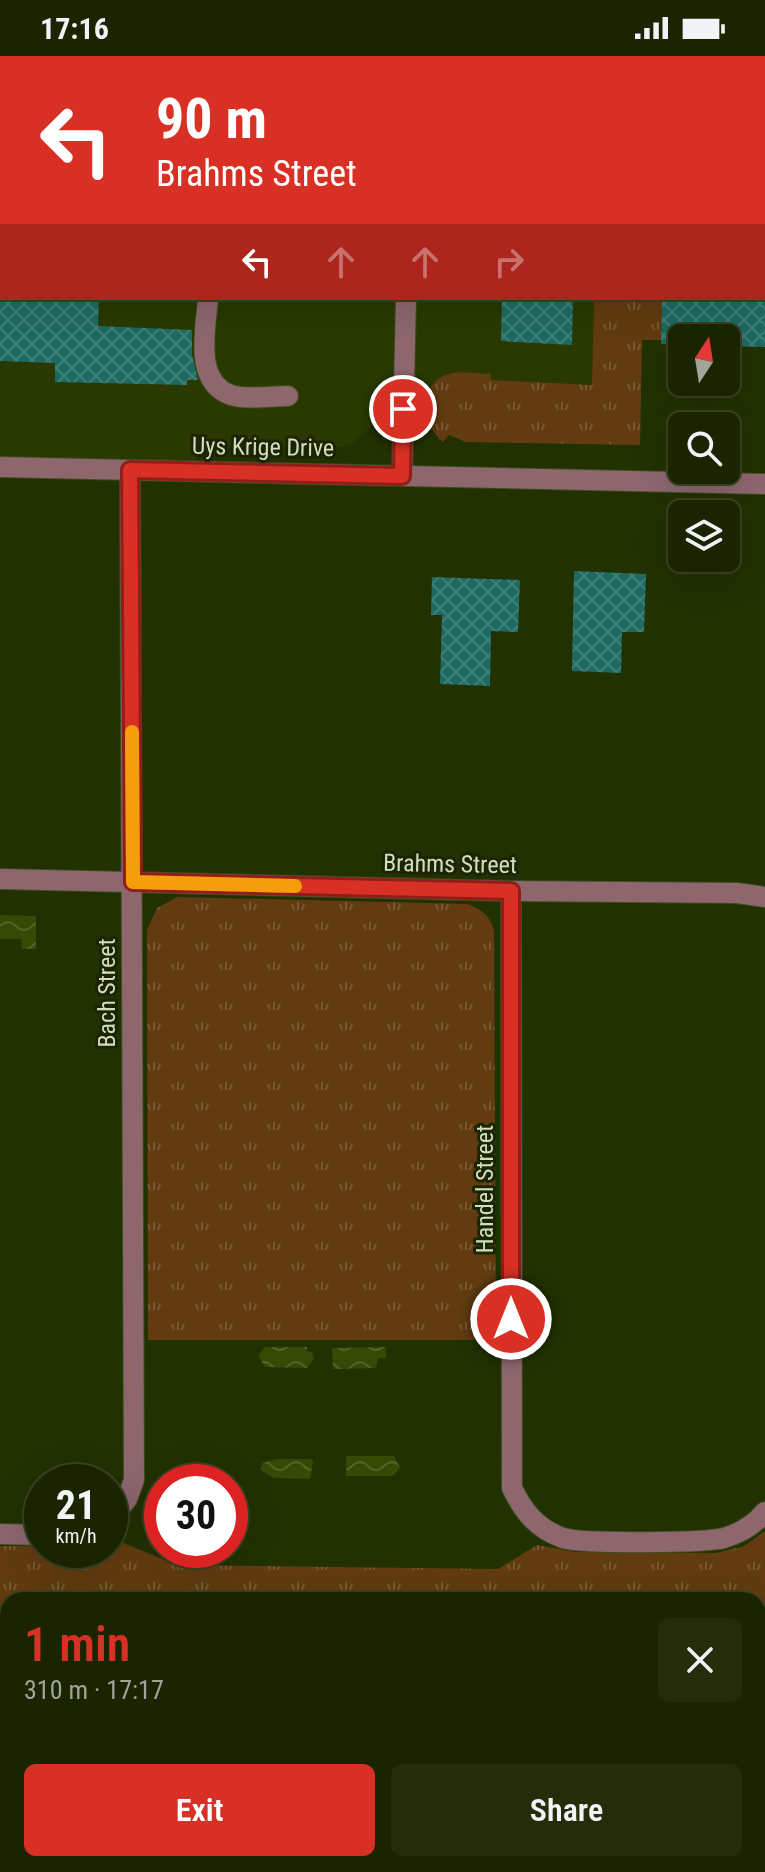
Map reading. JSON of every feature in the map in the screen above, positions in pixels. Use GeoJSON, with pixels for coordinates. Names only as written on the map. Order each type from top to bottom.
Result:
{"type":"FeatureCollection","features":[{"type":"Feature","properties":{"kind":"street"},"geometry":{"type":"LineString","coordinates":[[208,300],[204,356],[209,376],[221,390],[233,396],[288,396]]}},
{"type":"Feature","properties":{"kind":"street"},"geometry":{"type":"LineString","coordinates":[[402,476],[406,300]]}},
{"type":"Feature","properties":{"kind":"street","name":"Uys Krige Drive"},"geometry":{"type":"LineString","coordinates":[[0,467],[765,484]]}},
{"type":"Feature","properties":{"kind":"street","name":"Bach Street"},"geometry":{"type":"LineString","coordinates":[[128,1496],[134,1480],[130,470]]}},
{"type":"Feature","properties":{"kind":"street","name":"Brahms Street"},"geometry":{"type":"LineString","coordinates":[[0,879],[737,893],[765,897]]}},
{"type":"Feature","properties":{"kind":"street","name":"Handel Street"},"geometry":{"type":"LineString","coordinates":[[511,891],[512,1488],[523,1511],[541,1528],[564,1539],[721,1539],[743,1531],[765,1512]]}},
{"type":"Feature","properties":{"kind":"street"},"geometry":{"type":"LineString","coordinates":[[0,1534],[24,1535]]}},
{"type":"Feature","properties":{"kind":"shaded area"},"geometry":{"type":"Polygon","coordinates":[[[0,300],[594,300],[592,385],[491,380],[491,375],[454,373],[443,377],[429,393],[425,415],[377,414],[371,427],[352,444],[331,449],[197,446],[195,472],[0,467],[0,300]]]}},
{"type":"Feature","properties":{"kind":"green space"},"geometry":{"type":"Polygon","coordinates":[[[594,300],[662,300],[661,340],[642,340],[640,445],[466,442],[449,435],[443,442],[435,434],[427,414],[428,393],[433,384],[453,373],[491,374],[491,380],[592,385],[594,300]]]}},
{"type":"Feature","properties":{"kind":"green space"},"geometry":{"type":"Polygon","coordinates":[[[177,897],[467,904],[488,917],[494,931],[496,1340],[148,1340],[147,930],[157,908],[177,897]]]}},
{"type":"Feature","properties":{"kind":"green space"},"geometry":{"type":"Polygon","coordinates":[[[765,1531],[765,1592],[0,1592],[0,1546],[24,1546],[24,1568],[128,1568],[128,1545],[144,1552],[144,1568],[248,1566],[498,1569],[537,1545],[575,1552],[716,1553],[744,1546],[765,1531]]]}},
{"type":"Feature","properties":{"kind":"water"},"geometry":{"type":"Polygon","coordinates":[[[0,915],[36,916],[36,949],[22,949],[21,939],[0,939],[0,915]]]}},
{"type":"Feature","properties":{"kind":"water"},"geometry":{"type":"Polygon","coordinates":[[[265,1347],[307,1347],[314,1359],[307,1368],[265,1367],[258,1356],[265,1347]]]}},
{"type":"Feature","properties":{"kind":"water"},"geometry":{"type":"Polygon","coordinates":[[[386,1347],[386,1358],[378,1358],[376,1368],[333,1369],[332,1348],[386,1347]]]}},
{"type":"Feature","properties":{"kind":"water"},"geometry":{"type":"Polygon","coordinates":[[[346,1456],[394,1456],[400,1468],[393,1476],[346,1476],[346,1456]]]}},
{"type":"Feature","properties":{"kind":"water"},"geometry":{"type":"Polygon","coordinates":[[[276,1459],[311,1459],[310,1479],[274,1478],[260,1470],[263,1463],[276,1459]]]}},
{"type":"Feature","properties":{"kind":"building"},"geometry":{"type":"Polygon","coordinates":[[[0,300],[99,300],[98,326],[192,330],[192,355],[198,380],[187,380],[187,385],[55,382],[55,363],[0,361],[0,300]]]}},
{"type":"Feature","properties":{"kind":"building"},"geometry":{"type":"Polygon","coordinates":[[[502,300],[573,300],[572,345],[501,341],[502,300]]]}},
{"type":"Feature","properties":{"kind":"building"},"geometry":{"type":"Polygon","coordinates":[[[662,300],[765,300],[765,347],[740,346],[740,324],[668,324],[668,344],[661,344],[662,300]]]}},
{"type":"Feature","properties":{"kind":"building"},"geometry":{"type":"Polygon","coordinates":[[[574,571],[646,574],[644,632],[622,632],[621,673],[572,671],[574,571]]]}},
{"type":"Feature","properties":{"kind":"building"},"geometry":{"type":"Polygon","coordinates":[[[432,577],[520,580],[518,632],[491,631],[490,686],[440,684],[442,615],[431,615],[432,577]]]}},
{"type":"Feature","properties":{"kind":"slow traffic"},"geometry":{"type":"LineString","coordinates":[[132,732],[133,882],[295,886]]}},
{"type":"Feature","properties":{"kind":"route"},"geometry":{"type":"LineString","coordinates":[[403,409],[402,476],[130,470],[133,882],[511,891],[511,1319]]}}]}
